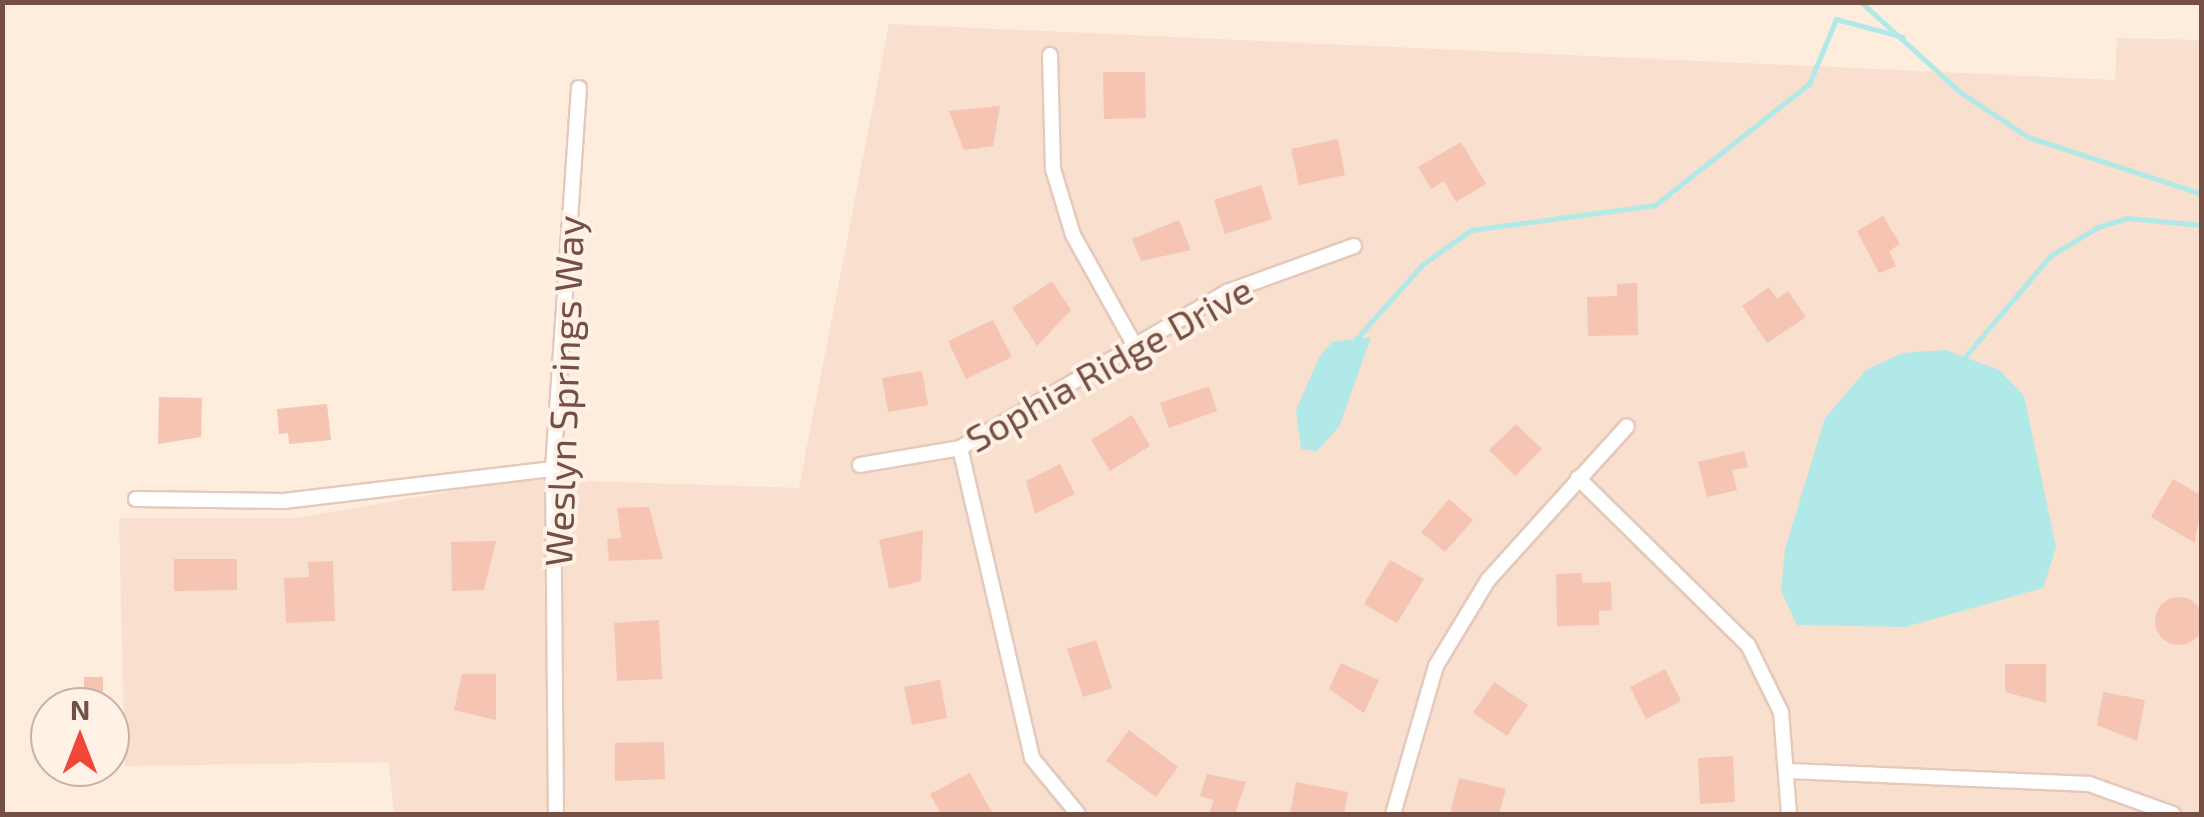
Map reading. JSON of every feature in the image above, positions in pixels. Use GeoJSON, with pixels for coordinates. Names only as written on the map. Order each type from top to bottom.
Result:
{"type":"FeatureCollection","features":[{"type":"Feature","properties":{"kind":"street"},"geometry":{"type":"LineString","coordinates":[[1050,55],[1053,169],[1073,236],[1134,344]]}},
{"type":"Feature","properties":{"kind":"street","name":"Weslyn Springs Way"},"geometry":{"type":"LineString","coordinates":[[556,814],[554,469],[579,88]]}},
{"type":"Feature","properties":{"kind":"street","name":"Sophia Ridge Drive"},"geometry":{"type":"LineString","coordinates":[[860,465],[960,448],[1227,292],[1354,246]]}},
{"type":"Feature","properties":{"kind":"street"},"geometry":{"type":"LineString","coordinates":[[1392,814],[1436,666],[1488,580],[1627,426]]}},
{"type":"Feature","properties":{"kind":"street"},"geometry":{"type":"LineString","coordinates":[[960,448],[1032,758],[1078,814]]}},
{"type":"Feature","properties":{"kind":"street"},"geometry":{"type":"LineString","coordinates":[[136,498],[284,501],[554,469]]}},
{"type":"Feature","properties":{"kind":"street"},"geometry":{"type":"LineString","coordinates":[[1578,478],[1748,645],[1781,712],[1790,771],[1789,814]]}},
{"type":"Feature","properties":{"kind":"street"},"geometry":{"type":"LineString","coordinates":[[1790,771],[2089,784],[2173,814]]}},
{"type":"Feature","properties":{"kind":"shaded area"},"geometry":{"type":"Polygon","coordinates":[[[889,24],[2115,80],[2117,38],[2201,40],[2201,814],[394,814],[389,762],[130,766],[130,687],[123,687],[119,518],[296,518],[522,479],[799,488],[889,24]]]}},
{"type":"Feature","properties":{"kind":"water"},"geometry":{"type":"Polygon","coordinates":[[[1371,337],[1339,427],[1317,451],[1301,449],[1296,410],[1320,356],[1332,342],[1371,337]]]}},
{"type":"Feature","properties":{"kind":"water"},"geometry":{"type":"Polygon","coordinates":[[[1946,350],[1999,370],[2024,396],[2056,547],[2043,588],[1905,627],[1797,625],[1781,591],[1785,549],[1825,418],[1866,370],[1902,353],[1946,350]]]}},
{"type":"Feature","properties":{"kind":"building"},"geometry":{"type":"Polygon","coordinates":[[[1103,72],[1145,72],[1146,118],[1104,119],[1103,72]]]}},
{"type":"Feature","properties":{"kind":"building"},"geometry":{"type":"Polygon","coordinates":[[[1000,106],[993,146],[964,150],[949,111],[1000,106]]]}},
{"type":"Feature","properties":{"kind":"building"},"geometry":{"type":"Polygon","coordinates":[[[1338,139],[1345,175],[1299,185],[1291,149],[1338,139]]]}},
{"type":"Feature","properties":{"kind":"building"},"geometry":{"type":"Polygon","coordinates":[[[1461,142],[1486,184],[1456,202],[1444,181],[1431,189],[1418,167],[1461,142]]]}},
{"type":"Feature","properties":{"kind":"building"},"geometry":{"type":"Polygon","coordinates":[[[1261,185],[1272,219],[1225,234],[1214,200],[1261,185]]]}},
{"type":"Feature","properties":{"kind":"building"},"geometry":{"type":"Polygon","coordinates":[[[1883,216],[1900,244],[1889,251],[1896,266],[1879,273],[1857,231],[1883,216]]]}},
{"type":"Feature","properties":{"kind":"building"},"geometry":{"type":"Polygon","coordinates":[[[1179,220],[1191,250],[1141,261],[1132,239],[1179,220]]]}},
{"type":"Feature","properties":{"kind":"building"},"geometry":{"type":"Polygon","coordinates":[[[1052,281],[1071,310],[1037,346],[1012,308],[1052,281]]]}},
{"type":"Feature","properties":{"kind":"building"},"geometry":{"type":"Polygon","coordinates":[[[1637,283],[1638,335],[1588,336],[1587,297],[1617,296],[1617,284],[1637,283]]]}},
{"type":"Feature","properties":{"kind":"building"},"geometry":{"type":"Polygon","coordinates":[[[1769,287],[1777,299],[1788,291],[1806,317],[1767,343],[1742,306],[1769,287]]]}},
{"type":"Feature","properties":{"kind":"building"},"geometry":{"type":"Polygon","coordinates":[[[993,320],[1012,357],[966,379],[948,341],[993,320]]]}},
{"type":"Feature","properties":{"kind":"building"},"geometry":{"type":"Polygon","coordinates":[[[922,371],[928,405],[888,412],[882,378],[922,371]]]}},
{"type":"Feature","properties":{"kind":"building"},"geometry":{"type":"Polygon","coordinates":[[[1209,386],[1217,411],[1169,428],[1160,403],[1209,386]]]}},
{"type":"Feature","properties":{"kind":"building"},"geometry":{"type":"Polygon","coordinates":[[[159,397],[202,398],[201,437],[158,444],[159,397]]]}},
{"type":"Feature","properties":{"kind":"building"},"geometry":{"type":"Polygon","coordinates":[[[327,404],[331,440],[289,444],[288,433],[279,434],[277,409],[327,404]]]}},
{"type":"Feature","properties":{"kind":"building"},"geometry":{"type":"Polygon","coordinates":[[[1132,415],[1150,446],[1110,471],[1091,440],[1132,415]]]}},
{"type":"Feature","properties":{"kind":"building"},"geometry":{"type":"Polygon","coordinates":[[[1516,424],[1542,449],[1515,476],[1489,450],[1516,424]]]}},
{"type":"Feature","properties":{"kind":"building"},"geometry":{"type":"Polygon","coordinates":[[[1744,451],[1748,467],[1732,470],[1737,490],[1707,497],[1698,462],[1744,451]]]}},
{"type":"Feature","properties":{"kind":"building"},"geometry":{"type":"Polygon","coordinates":[[[1060,464],[1075,494],[1035,514],[1026,481],[1060,464]]]}},
{"type":"Feature","properties":{"kind":"building"},"geometry":{"type":"Polygon","coordinates":[[[2173,479],[2202,496],[2195,543],[2151,517],[2173,479]]]}},
{"type":"Feature","properties":{"kind":"building"},"geometry":{"type":"Polygon","coordinates":[[[1449,499],[1473,520],[1445,552],[1421,532],[1449,499]]]}},
{"type":"Feature","properties":{"kind":"building"},"geometry":{"type":"Polygon","coordinates":[[[649,507],[663,559],[609,561],[607,539],[621,538],[617,508],[649,507]]]}},
{"type":"Feature","properties":{"kind":"building"},"geometry":{"type":"Polygon","coordinates":[[[923,530],[921,581],[889,589],[879,540],[923,530]]]}},
{"type":"Feature","properties":{"kind":"building"},"geometry":{"type":"Polygon","coordinates":[[[496,541],[484,590],[452,591],[451,542],[496,541]]]}},
{"type":"Feature","properties":{"kind":"building"},"geometry":{"type":"Polygon","coordinates":[[[174,559],[237,559],[237,590],[174,591],[174,559]]]}},
{"type":"Feature","properties":{"kind":"building"},"geometry":{"type":"Polygon","coordinates":[[[1390,560],[1424,579],[1397,623],[1364,604],[1390,560]]]}},
{"type":"Feature","properties":{"kind":"building"},"geometry":{"type":"Polygon","coordinates":[[[333,561],[335,621],[286,623],[284,578],[309,577],[308,562],[333,561]]]}},
{"type":"Feature","properties":{"kind":"building"},"geometry":{"type":"Polygon","coordinates":[[[1582,573],[1582,583],[1611,582],[1612,610],[1599,611],[1599,625],[1557,626],[1556,574],[1582,573]]]}},
{"type":"Feature","properties":{"kind":"building"},"geometry":{"type":"Polygon","coordinates":[[[2179,597],[2196,604],[2203,621],[2196,638],[2179,645],[2162,638],[2155,621],[2162,604],[2179,597]]]}},
{"type":"Feature","properties":{"kind":"building"},"geometry":{"type":"Polygon","coordinates":[[[659,620],[662,679],[617,681],[614,623],[659,620]]]}},
{"type":"Feature","properties":{"kind":"building"},"geometry":{"type":"Polygon","coordinates":[[[1096,640],[1112,688],[1083,697],[1067,649],[1096,640]]]}},
{"type":"Feature","properties":{"kind":"building"},"geometry":{"type":"Polygon","coordinates":[[[1341,663],[1379,680],[1364,713],[1329,689],[1341,663]]]}},
{"type":"Feature","properties":{"kind":"building"},"geometry":{"type":"Polygon","coordinates":[[[2005,664],[2046,664],[2046,703],[2005,692],[2005,664]]]}},
{"type":"Feature","properties":{"kind":"building"},"geometry":{"type":"Polygon","coordinates":[[[1665,669],[1681,701],[1646,719],[1630,687],[1665,669]]]}},
{"type":"Feature","properties":{"kind":"building"},"geometry":{"type":"Polygon","coordinates":[[[462,674],[496,674],[496,720],[454,710],[462,674]]]}},
{"type":"Feature","properties":{"kind":"building"},"geometry":{"type":"Polygon","coordinates":[[[84,677],[103,677],[103,687],[84,687],[84,677]]]}},
{"type":"Feature","properties":{"kind":"building"},"geometry":{"type":"Polygon","coordinates":[[[940,680],[947,718],[912,725],[904,687],[940,680]]]}},
{"type":"Feature","properties":{"kind":"building"},"geometry":{"type":"Polygon","coordinates":[[[1494,682],[1528,705],[1507,736],[1473,713],[1494,682]]]}},
{"type":"Feature","properties":{"kind":"building"},"geometry":{"type":"Polygon","coordinates":[[[2103,692],[2145,700],[2137,741],[2097,725],[2103,692]]]}},
{"type":"Feature","properties":{"kind":"building"},"geometry":{"type":"Polygon","coordinates":[[[1129,730],[1178,767],[1156,797],[1106,761],[1129,730]]]}},
{"type":"Feature","properties":{"kind":"building"},"geometry":{"type":"Polygon","coordinates":[[[664,742],[665,779],[615,781],[615,743],[664,742]]]}},
{"type":"Feature","properties":{"kind":"building"},"geometry":{"type":"Polygon","coordinates":[[[1733,756],[1735,802],[1700,804],[1698,758],[1733,756]]]}},
{"type":"Feature","properties":{"kind":"building"},"geometry":{"type":"Polygon","coordinates":[[[970,773],[993,814],[941,814],[930,794],[970,773]]]}},
{"type":"Feature","properties":{"kind":"building"},"geometry":{"type":"Polygon","coordinates":[[[1207,774],[1246,782],[1235,814],[1209,814],[1214,800],[1200,796],[1207,774]]]}},
{"type":"Feature","properties":{"kind":"building"},"geometry":{"type":"Polygon","coordinates":[[[1459,778],[1506,789],[1499,814],[1450,814],[1459,778]]]}},
{"type":"Feature","properties":{"kind":"building"},"geometry":{"type":"Polygon","coordinates":[[[1296,782],[1348,792],[1344,814],[1290,814],[1296,782]]]}},
{"type":"Feature","properties":{"kind":"waterway"},"geometry":{"type":"LineString","coordinates":[[1861,2],[1960,92],[2028,137],[2202,194]]}},
{"type":"Feature","properties":{"kind":"waterway"},"geometry":{"type":"LineString","coordinates":[[1356,339],[1423,264],[1471,230],[1655,205],[1809,84],[1836,19],[1903,37]]}},
{"type":"Feature","properties":{"kind":"waterway"},"geometry":{"type":"LineString","coordinates":[[1963,359],[2050,256],[2098,227],[2127,218],[2202,225]]}}]}
